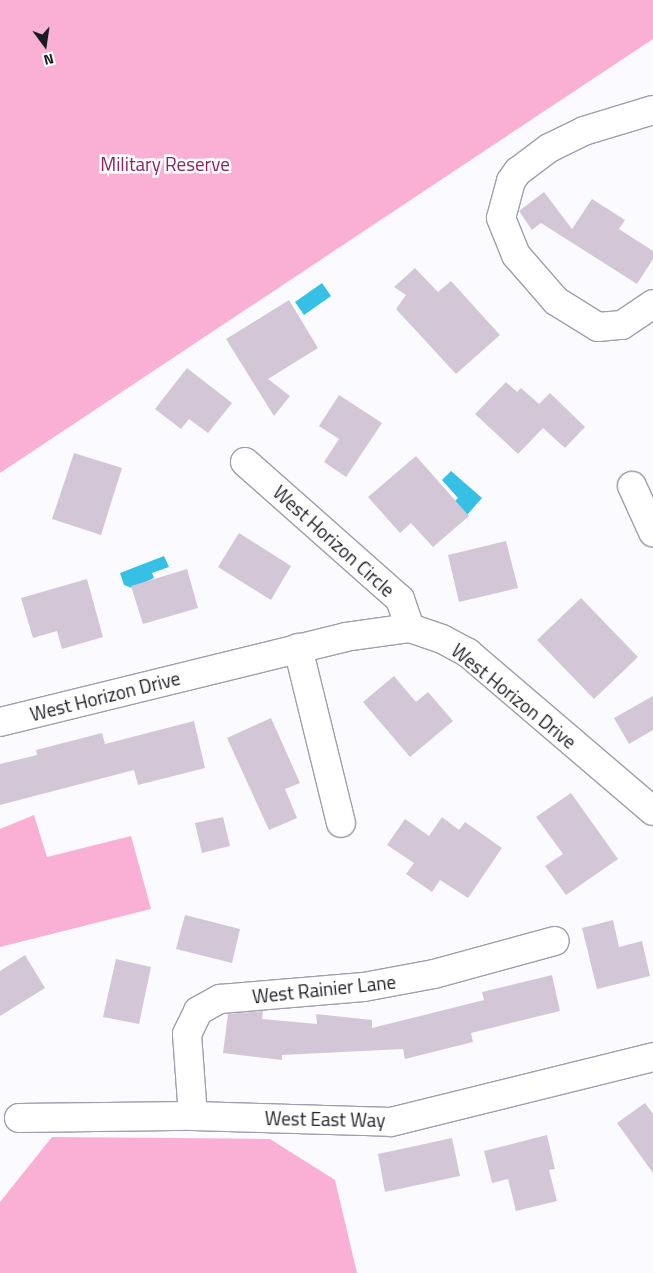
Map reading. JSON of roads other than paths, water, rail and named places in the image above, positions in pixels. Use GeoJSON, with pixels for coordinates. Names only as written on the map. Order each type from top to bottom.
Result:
{"type":"FeatureCollection","features":[{"type":"Feature","properties":{"kind":"street"},"geometry":{"type":"LineString","coordinates":[[653,110],[584,131],[549,148],[518,171],[511,181],[501,218],[516,255],[550,294],[598,327],[622,325],[653,304]]}},
{"type":"Feature","properties":{"kind":"street","name":"West Horizon Circle"},"geometry":{"type":"LineString","coordinates":[[245,462],[400,599],[410,628]]}},
{"type":"Feature","properties":{"kind":"street"},"geometry":{"type":"LineString","coordinates":[[632,486],[653,532]]}},
{"type":"Feature","properties":{"kind":"street","name":"West Horizon Drive"},"geometry":{"type":"LineString","coordinates":[[0,722],[345,636],[410,628],[442,639],[468,653],[653,811]]}},
{"type":"Feature","properties":{"kind":"street"},"geometry":{"type":"LineString","coordinates":[[298,648],[341,823]]}},
{"type":"Feature","properties":{"kind":"street","name":"West Rainier Lane"},"geometry":{"type":"LineString","coordinates":[[193,1116],[187,1034],[198,1011],[220,999],[364,987],[434,974],[555,941]]}},
{"type":"Feature","properties":{"kind":"street","name":"West East Way"},"geometry":{"type":"LineString","coordinates":[[19,1118],[193,1116],[391,1122],[653,1056]]}},
{"type":"Feature","properties":{"kind":"water"},"geometry":{"type":"Polygon","coordinates":[[[322,283],[331,296],[304,315],[295,302],[322,283]]]}},
{"type":"Feature","properties":{"kind":"water"},"geometry":{"type":"Polygon","coordinates":[[[451,471],[482,498],[467,515],[453,503],[458,498],[442,480],[451,471]]]}},
{"type":"Feature","properties":{"kind":"water"},"geometry":{"type":"Polygon","coordinates":[[[164,556],[169,567],[152,573],[154,578],[132,588],[124,585],[120,573],[164,556]]]}},
{"type":"Feature","properties":{"kind":"park label","name":"Military Reserve"},"geometry":{"type":"Point","coordinates":[165,164]}}]}
